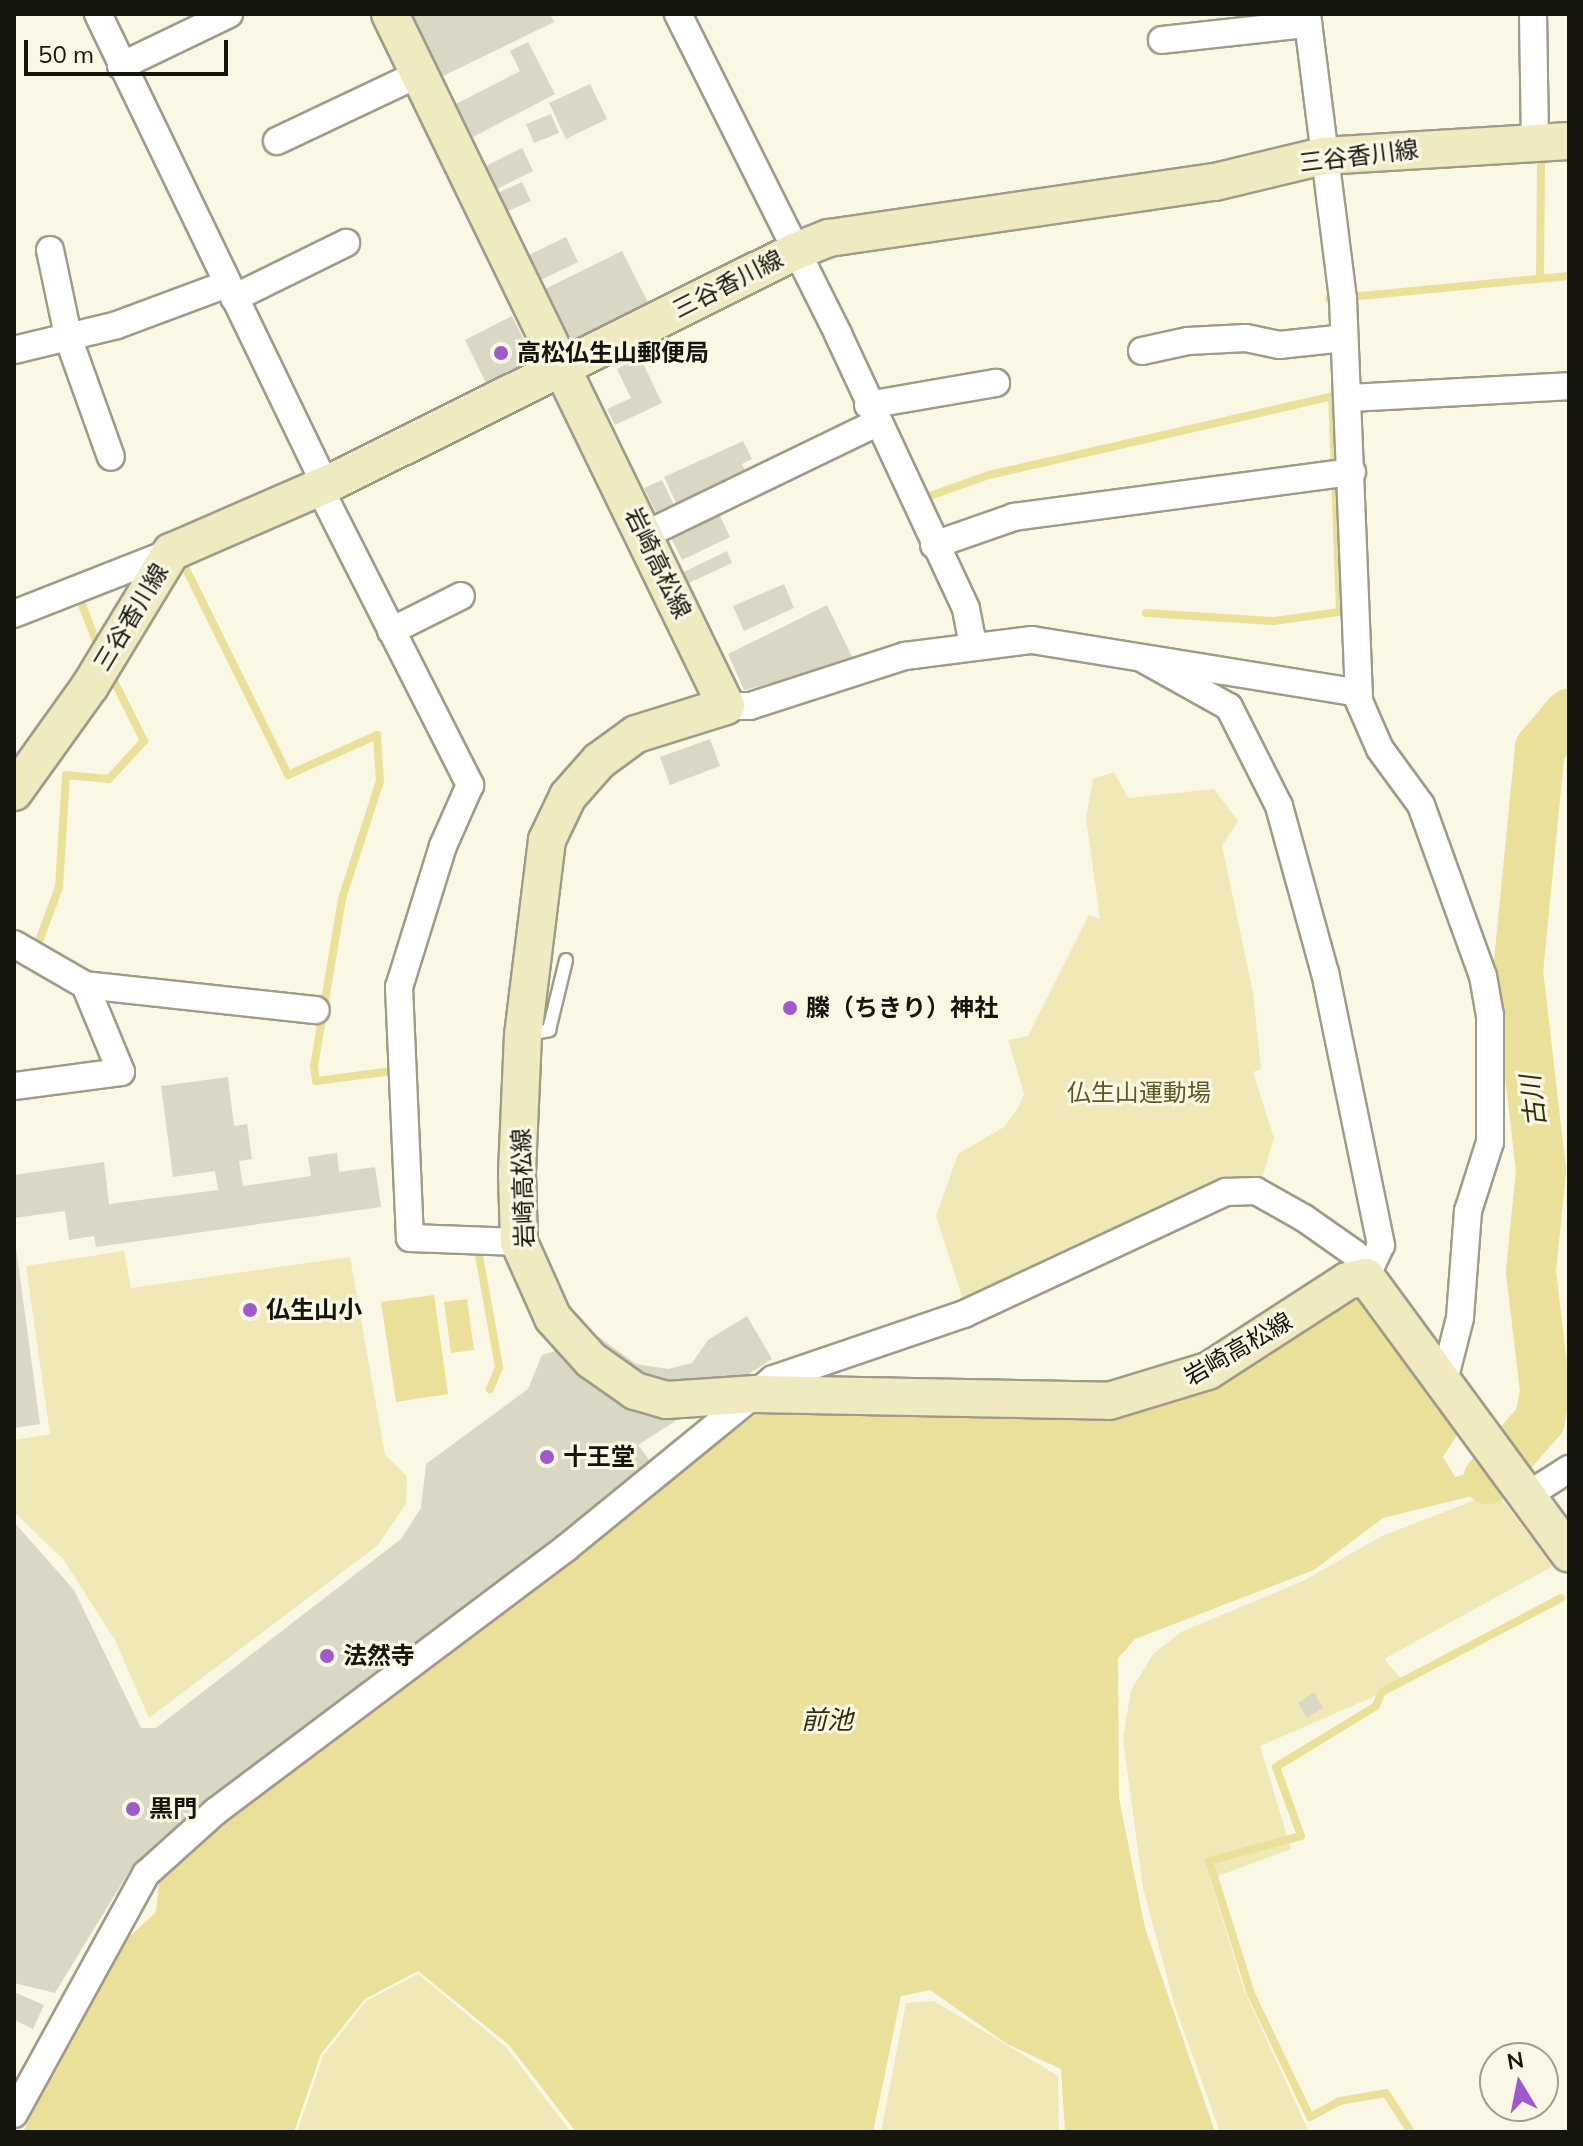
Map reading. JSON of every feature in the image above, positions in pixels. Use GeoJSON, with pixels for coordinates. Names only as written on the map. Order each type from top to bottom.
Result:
{"type":"FeatureCollection","features":[{"type":"Feature","properties":{"kind":"main road","name":"岩崎高松線"},"geometry":{"type":"LineString","coordinates":[[390,14],[726,706],[636,734],[568,796],[547,840],[523,1035],[519,1242],[553,1318],[591,1360],[635,1391],[667,1400],[756,1394],[1109,1401],[1146,1395],[1208,1371],[1347,1281],[1366,1277]]}},
{"type":"Feature","properties":{"kind":"main road","name":"三谷香川線"},"geometry":{"type":"LineString","coordinates":[[14,792],[90,686],[171,552],[562,368],[794,252],[829,238],[1215,182],[1323,156],[1552,142]]}},
{"type":"Feature","properties":{"kind":"main road"},"geometry":{"type":"LineString","coordinates":[[1366,1277],[1493,1445],[1569,1553]]}},
{"type":"Feature","properties":{"kind":"street"},"geometry":{"type":"LineString","coordinates":[[98,14],[391,631],[470,785],[443,846],[399,987],[410,1238],[519,1242]]}},
{"type":"Feature","properties":{"kind":"street"},"geometry":{"type":"LineString","coordinates":[[121,66],[229,14]]}},
{"type":"Feature","properties":{"kind":"street"},"geometry":{"type":"LineString","coordinates":[[678,14],[966,609],[973,645]]}},
{"type":"Feature","properties":{"kind":"street"},"geometry":{"type":"LineString","coordinates":[[1533,14],[1552,142]]}},
{"type":"Feature","properties":{"kind":"street"},"geometry":{"type":"LineString","coordinates":[[1162,40],[1307,19],[1349,398],[1359,693],[1380,749],[1421,805],[1483,976],[1490,1015],[1490,1142],[1468,1211],[1460,1318],[1444,1381]]}},
{"type":"Feature","properties":{"kind":"street"},"geometry":{"type":"LineString","coordinates":[[277,141],[419,74]]}},
{"type":"Feature","properties":{"kind":"street"},"geometry":{"type":"LineString","coordinates":[[14,350],[69,340],[231,291],[346,243]]}},
{"type":"Feature","properties":{"kind":"street"},"geometry":{"type":"LineString","coordinates":[[50,250],[69,340],[111,457]]}},
{"type":"Feature","properties":{"kind":"street"},"geometry":{"type":"LineString","coordinates":[[1142,351],[1188,341],[1246,338],[1279,345],[1344,338]]}},
{"type":"Feature","properties":{"kind":"street"},"geometry":{"type":"LineString","coordinates":[[645,535],[872,414],[996,383]]}},
{"type":"Feature","properties":{"kind":"street"},"geometry":{"type":"LineString","coordinates":[[1349,398],[1569,386]]}},
{"type":"Feature","properties":{"kind":"street"},"geometry":{"type":"LineString","coordinates":[[934,545],[1014,517],[1352,472]]}},
{"type":"Feature","properties":{"kind":"street"},"geometry":{"type":"LineString","coordinates":[[14,614],[171,552]]}},
{"type":"Feature","properties":{"kind":"street"},"geometry":{"type":"LineString","coordinates":[[391,631],[461,596]]}},
{"type":"Feature","properties":{"kind":"street"},"geometry":{"type":"LineString","coordinates":[[726,706],[750,706],[905,656],[973,645],[1059,642],[1143,659],[1359,693]]}},
{"type":"Feature","properties":{"kind":"street"},"geometry":{"type":"LineString","coordinates":[[1143,659],[1229,707],[1279,806],[1325,973],[1381,1245],[1366,1277]]}},
{"type":"Feature","properties":{"kind":"street"},"geometry":{"type":"LineString","coordinates":[[14,944],[85,985],[316,1010]]}},
{"type":"Feature","properties":{"kind":"street"},"geometry":{"type":"LineString","coordinates":[[14,1086],[121,1072],[85,985]]}},
{"type":"Feature","properties":{"kind":"street"},"geometry":{"type":"LineString","coordinates":[[14,2114],[146,1874],[362,1697],[566,1548],[773,1379],[964,1314],[1226,1192],[1256,1191],[1304,1218],[1355,1254],[1366,1277]]}},
{"type":"Feature","properties":{"kind":"street"},"geometry":{"type":"LineString","coordinates":[[1523,1486],[1569,1469]]}},
{"type":"Feature","properties":{"kind":"lane"},"geometry":{"type":"LineString","coordinates":[[523,1035],[549,1030],[566,960]]}},
{"type":"Feature","properties":{"kind":"green space","name":"仏生山運動場"},"geometry":{"type":"Polygon","coordinates":[[[1114,772],[1128,798],[1214,789],[1238,821],[1222,846],[1253,992],[1261,1069],[1253,1072],[1274,1138],[1260,1185],[964,1303],[936,1216],[958,1154],[1004,1127],[1024,1094],[1008,1040],[1028,1036],[1089,915],[1100,919],[1086,818],[1093,779],[1114,772]]]}},
{"type":"Feature","properties":{"kind":"green space"},"geometry":{"type":"Polygon","coordinates":[[[124,1251],[131,1288],[350,1257],[385,1455],[407,1476],[406,1504],[378,1545],[149,1718],[115,1640],[63,1559],[14,1512],[14,1440],[50,1434],[26,1266],[124,1251]]]}},
{"type":"Feature","properties":{"kind":"green space"},"geometry":{"type":"Polygon","coordinates":[[[1496,1492],[1553,1566],[1384,1659],[1405,1683],[1260,1746],[1291,1849],[1210,1879],[1244,1990],[1309,2132],[1220,2132],[1175,2007],[1143,1888],[1123,1739],[1131,1690],[1154,1653],[1181,1632],[1303,1581],[1382,1536],[1496,1492]]]}},
{"type":"Feature","properties":{"kind":"green space"},"geometry":{"type":"Polygon","coordinates":[[[418,1974],[506,2047],[571,2132],[297,2132],[323,2056],[366,2001],[418,1974]]]}},
{"type":"Feature","properties":{"kind":"green space"},"geometry":{"type":"Polygon","coordinates":[[[934,2001],[1058,2076],[1059,2132],[881,2132],[906,2003],[934,2001]]]}},
{"type":"Feature","properties":{"kind":"water"},"geometry":{"type":"Polygon","coordinates":[[[434,1295],[448,1394],[396,1402],[381,1302],[434,1295]]]}},
{"type":"Feature","properties":{"kind":"water"},"geometry":{"type":"Polygon","coordinates":[[[467,1299],[474,1350],[451,1353],[444,1302],[467,1299]]]}},
{"type":"Feature","properties":{"kind":"water","name":"前池"},"geometry":{"type":"Polygon","coordinates":[[[1340,1299],[1363,1300],[1462,1427],[1443,1457],[1455,1477],[1481,1470],[1496,1490],[1383,1518],[1314,1570],[1135,1639],[1118,1658],[1119,1798],[1145,1928],[1215,2132],[1065,2132],[1061,2069],[1007,2044],[930,1990],[901,1996],[873,2132],[576,2132],[509,2045],[418,1971],[365,1999],[321,2054],[294,2132],[23,2132],[115,1950],[156,1912],[161,1864],[771,1403],[1117,1410],[1340,1299]]]}},
{"type":"Feature","properties":{"kind":"building"},"geometry":{"type":"Polygon","coordinates":[[[410,14],[550,14],[554,22],[441,77],[410,14]]]}},
{"type":"Feature","properties":{"kind":"building"},"geometry":{"type":"Polygon","coordinates":[[[528,42],[555,94],[473,137],[456,104],[520,71],[510,51],[528,42]]]}},
{"type":"Feature","properties":{"kind":"building"},"geometry":{"type":"Polygon","coordinates":[[[590,84],[607,119],[566,139],[549,103],[590,84]]]}},
{"type":"Feature","properties":{"kind":"building"},"geometry":{"type":"Polygon","coordinates":[[[551,114],[559,133],[534,143],[526,124],[551,114]]]}},
{"type":"Feature","properties":{"kind":"building"},"geometry":{"type":"Polygon","coordinates":[[[522,148],[533,171],[495,190],[484,167],[522,148]]]}},
{"type":"Feature","properties":{"kind":"building"},"geometry":{"type":"Polygon","coordinates":[[[522,182],[531,201],[506,212],[497,193],[522,182]]]}},
{"type":"Feature","properties":{"kind":"building"},"geometry":{"type":"Polygon","coordinates":[[[566,237],[578,262],[541,280],[529,255],[566,237]]]}},
{"type":"Feature","properties":{"kind":"building"},"geometry":{"type":"Polygon","coordinates":[[[622,251],[654,314],[577,353],[545,289],[622,251]]]}},
{"type":"Feature","properties":{"kind":"building"},"geometry":{"type":"Polygon","coordinates":[[[512,316],[537,366],[489,389],[465,340],[512,316]]]}},
{"type":"Feature","properties":{"kind":"building"},"geometry":{"type":"Polygon","coordinates":[[[640,357],[662,403],[615,425],[607,409],[631,398],[617,369],[640,357]]]}},
{"type":"Feature","properties":{"kind":"building"},"geometry":{"type":"Polygon","coordinates":[[[743,441],[752,459],[742,464],[748,477],[679,509],[664,477],[743,441]]]}},
{"type":"Feature","properties":{"kind":"building"},"geometry":{"type":"Polygon","coordinates":[[[662,480],[674,505],[657,514],[644,488],[662,480]]]}},
{"type":"Feature","properties":{"kind":"building"},"geometry":{"type":"Polygon","coordinates":[[[720,516],[730,537],[682,560],[669,534],[720,516]]]}},
{"type":"Feature","properties":{"kind":"building"},"geometry":{"type":"Polygon","coordinates":[[[727,551],[732,563],[689,583],[684,572],[727,551]]]}},
{"type":"Feature","properties":{"kind":"building"},"geometry":{"type":"Polygon","coordinates":[[[784,584],[794,608],[744,631],[733,606],[784,584]]]}},
{"type":"Feature","properties":{"kind":"building"},"geometry":{"type":"Polygon","coordinates":[[[827,605],[855,663],[744,690],[728,654],[827,605]]]}},
{"type":"Feature","properties":{"kind":"building"},"geometry":{"type":"Polygon","coordinates":[[[710,739],[720,766],[670,785],[660,757],[710,739]]]}},
{"type":"Feature","properties":{"kind":"building"},"geometry":{"type":"Polygon","coordinates":[[[228,1077],[234,1126],[247,1124],[252,1159],[239,1161],[243,1186],[311,1176],[308,1157],[337,1153],[339,1172],[375,1167],[381,1207],[96,1247],[94,1236],[69,1240],[65,1211],[14,1218],[14,1175],[104,1162],[109,1204],[218,1190],[215,1171],[173,1177],[161,1086],[228,1077]]]}},
{"type":"Feature","properties":{"kind":"building"},"geometry":{"type":"Polygon","coordinates":[[[14,1233],[40,1424],[14,1428],[14,1233]]]}},
{"type":"Feature","properties":{"kind":"building","name":"法然寺"},"geometry":{"type":"Polygon","coordinates":[[[747,1316],[772,1359],[638,1445],[655,1467],[133,1865],[55,1993],[14,1983],[14,1522],[74,1590],[141,1728],[156,1728],[401,1539],[421,1508],[426,1464],[528,1389],[542,1355],[599,1337],[636,1364],[668,1369],[692,1363],[708,1340],[747,1316]]]}},
{"type":"Feature","properties":{"kind":"building"},"geometry":{"type":"Polygon","coordinates":[[[1314,1692],[1323,1708],[1307,1718],[1298,1703],[1314,1692]]]}},
{"type":"Feature","properties":{"kind":"building"},"geometry":{"type":"Polygon","coordinates":[[[14,1992],[44,2005],[33,2029],[14,2020],[14,1992]]]}},
{"type":"Feature","properties":{"kind":"waterway"},"geometry":{"type":"LineString","coordinates":[[1540,278],[1541,151]]}},
{"type":"Feature","properties":{"kind":"waterway"},"geometry":{"type":"LineString","coordinates":[[1329,299],[1569,276]]}},
{"type":"Feature","properties":{"kind":"waterway"},"geometry":{"type":"LineString","coordinates":[[921,499],[989,475],[1342,394]]}},
{"type":"Feature","properties":{"kind":"waterway"},"geometry":{"type":"LineString","coordinates":[[1146,613],[1274,621],[1340,612],[1332,396]]}},
{"type":"Feature","properties":{"kind":"waterway"},"geometry":{"type":"LineString","coordinates":[[181,559],[288,775],[377,735],[380,781],[342,899],[314,1066],[316,1081],[392,1071]]}},
{"type":"Feature","properties":{"kind":"waterway"},"geometry":{"type":"LineString","coordinates":[[79,597],[100,651]]}},
{"type":"Feature","properties":{"kind":"waterway"},"geometry":{"type":"LineString","coordinates":[[38,944],[59,887],[66,775],[109,779],[144,741],[109,671]]}},
{"type":"Feature","properties":{"kind":"waterway","name":"古川"},"geometry":{"type":"LineString","coordinates":[[1488,1479],[1540,1420],[1545,1391],[1531,1271],[1541,1170],[1518,972],[1540,748],[1569,714]]}},
{"type":"Feature","properties":{"kind":"waterway"},"geometry":{"type":"LineString","coordinates":[[471,1249],[478,1250],[499,1367],[490,1389]]}},
{"type":"Feature","properties":{"kind":"waterway"},"geometry":{"type":"LineString","coordinates":[[1411,2132],[1386,2093],[1340,2101],[1310,2117],[1251,1994],[1209,1861],[1301,1836],[1276,1767],[1376,1706],[1382,1692],[1561,1598]]}},
{"type":"Feature","properties":{"kind":"place","name":"高松仏生山郵便局"},"geometry":{"type":"Point","coordinates":[501,353]}},
{"type":"Feature","properties":{"kind":"place","name":"榺（ちきり）神社"},"geometry":{"type":"Point","coordinates":[790,1008]}},
{"type":"Feature","properties":{"kind":"place","name":"仏生山小"},"geometry":{"type":"Point","coordinates":[250,1310]}},
{"type":"Feature","properties":{"kind":"place","name":"十王堂"},"geometry":{"type":"Point","coordinates":[547,1457]}},
{"type":"Feature","properties":{"kind":"place","name":"法然寺"},"geometry":{"type":"Point","coordinates":[327,1656]}},
{"type":"Feature","properties":{"kind":"place","name":"黒門"},"geometry":{"type":"Point","coordinates":[133,1809]}}]}
